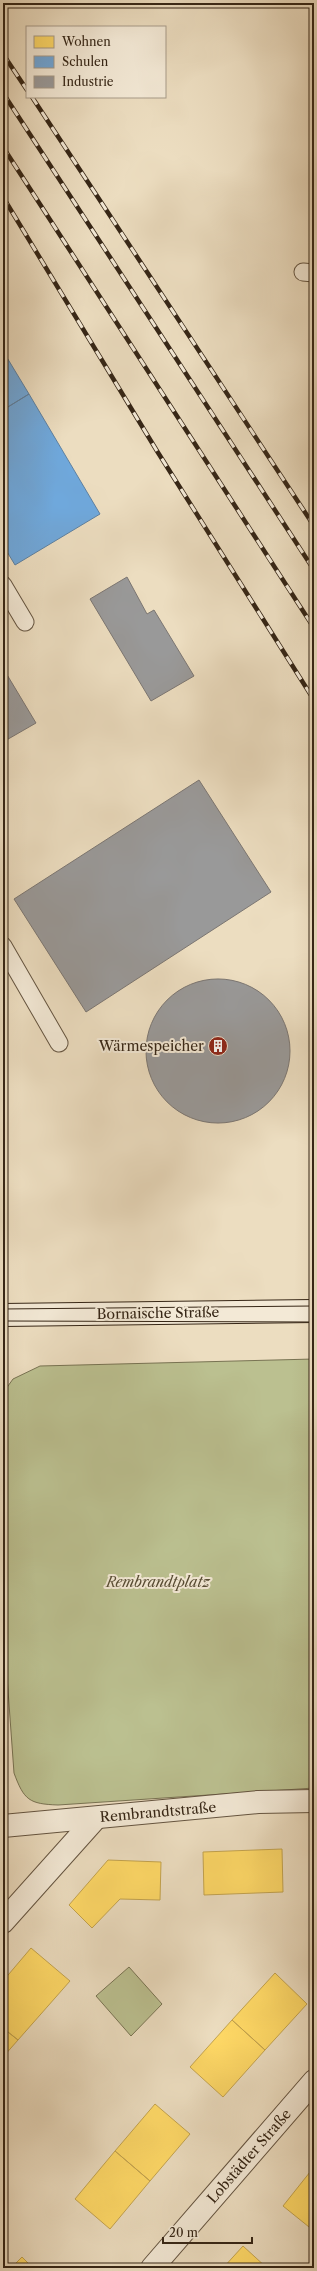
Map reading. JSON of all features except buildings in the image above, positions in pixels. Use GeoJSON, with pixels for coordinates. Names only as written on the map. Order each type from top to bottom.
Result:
{"type":"FeatureCollection","features":[{"type":"Feature","properties":{"kind":"street","name":"Bornaische Straße"},"geometry":{"type":"LineString","coordinates":[[3,1315],[314,1311]]}},
{"type":"Feature","properties":{"kind":"street","name":"Rembrandtstraße"},"geometry":{"type":"LineString","coordinates":[[3,1826],[258,1802],[314,1801]]}},
{"type":"Feature","properties":{"kind":"street"},"geometry":{"type":"LineString","coordinates":[[3,1922],[96,1818]]}},
{"type":"Feature","properties":{"kind":"street","name":"Lobstädter Straße"},"geometry":{"type":"LineString","coordinates":[[152,2268],[314,2081]]}},
{"type":"Feature","properties":{"kind":"lane"},"geometry":{"type":"LineString","coordinates":[[3,585],[25,622]]}},
{"type":"Feature","properties":{"kind":"lane"},"geometry":{"type":"LineString","coordinates":[[3,946],[59,1043]]}},
{"type":"Feature","properties":{"kind":"green space","name":"Rembrandtplatz"},"geometry":{"type":"Polygon","coordinates":[[[314,1359],[314,1788],[58,1805],[34,1802],[29,1799],[21,1789],[14,1773],[3,1621],[3,1393],[13,1379],[40,1366],[314,1359]]]}},
{"type":"Feature","properties":{"kind":"green space"},"geometry":{"type":"Polygon","coordinates":[[[129,1967],[162,2004],[131,2036],[96,1996],[129,1967]]]}},
{"type":"Feature","properties":{"kind":"tram line"},"geometry":{"type":"LineString","coordinates":[[3,1309],[314,1306]]}},
{"type":"Feature","properties":{"kind":"tram line"},"geometry":{"type":"LineString","coordinates":[[3,1321],[314,1322]]}},
{"type":"Feature","properties":{"kind":"railway"},"geometry":{"type":"LineString","coordinates":[[3,54],[26,88]]}},
{"type":"Feature","properties":{"kind":"railway"},"geometry":{"type":"LineString","coordinates":[[3,93],[314,570]]}},
{"type":"Feature","properties":{"kind":"railway"},"geometry":{"type":"LineString","coordinates":[[33,98],[314,526]]}},
{"type":"Feature","properties":{"kind":"railway"},"geometry":{"type":"LineString","coordinates":[[3,147],[314,628]]}},
{"type":"Feature","properties":{"kind":"railway"},"geometry":{"type":"LineString","coordinates":[[3,197],[157,451],[314,700]]}},
{"type":"Feature","properties":{"kind":"place","name":"Wärmespeicher"},"geometry":{"type":"Point","coordinates":[218,1046]}}]}
